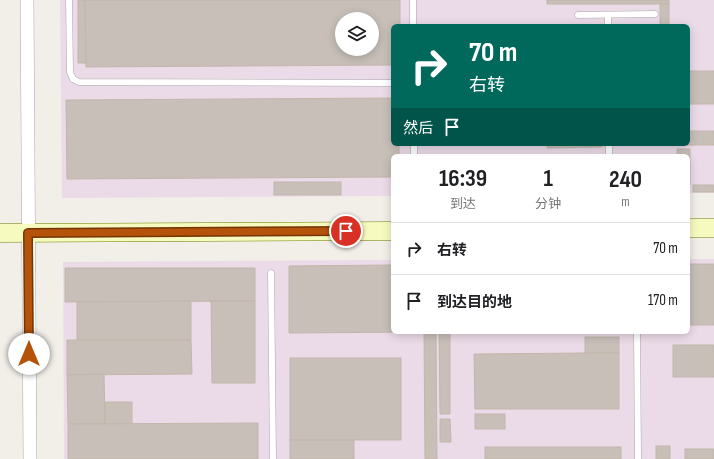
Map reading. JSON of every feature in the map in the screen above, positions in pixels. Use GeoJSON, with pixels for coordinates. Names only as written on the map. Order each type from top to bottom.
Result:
{"type":"FeatureCollection","features":[{"type":"Feature","properties":{"kind":"street"},"geometry":{"type":"LineString","coordinates":[[27,0],[30,459]]}},
{"type":"Feature","properties":{"kind":"street"},"geometry":{"type":"LineString","coordinates":[[690,228],[714,228]]}},
{"type":"Feature","properties":{"kind":"street"},"geometry":{"type":"LineString","coordinates":[[0,233],[391,230]]}},
{"type":"Feature","properties":{"kind":"lane"},"geometry":{"type":"LineString","coordinates":[[69,0],[70,72],[74,79],[79,82],[391,83]]}},
{"type":"Feature","properties":{"kind":"lane"},"geometry":{"type":"LineString","coordinates":[[413,0],[413,24]]}},
{"type":"Feature","properties":{"kind":"lane"},"geometry":{"type":"LineString","coordinates":[[578,15],[655,14]]}},
{"type":"Feature","properties":{"kind":"lane"},"geometry":{"type":"LineString","coordinates":[[608,15],[608,24]]}},
{"type":"Feature","properties":{"kind":"lane"},"geometry":{"type":"LineString","coordinates":[[271,273],[273,459]]}},
{"type":"Feature","properties":{"kind":"lane"},"geometry":{"type":"LineString","coordinates":[[638,334],[638,459]]}},
{"type":"Feature","properties":{"kind":"shaded area"},"geometry":{"type":"Polygon","coordinates":[[[60,0],[714,0],[714,193],[690,193],[690,154],[391,154],[391,196],[62,198],[60,0]]]}},
{"type":"Feature","properties":{"kind":"shaded area"},"geometry":{"type":"Polygon","coordinates":[[[690,259],[714,259],[714,459],[64,459],[63,262],[391,260],[391,334],[690,334],[690,259]]]}},
{"type":"Feature","properties":{"kind":"building"},"geometry":{"type":"Polygon","coordinates":[[[78,0],[85,0],[86,63],[78,63],[78,0]]]}},
{"type":"Feature","properties":{"kind":"building"},"geometry":{"type":"Polygon","coordinates":[[[85,0],[400,0],[400,24],[391,24],[391,65],[86,67],[85,0]]]}},
{"type":"Feature","properties":{"kind":"building"},"geometry":{"type":"Polygon","coordinates":[[[547,0],[669,0],[669,4],[547,4],[547,0]]]}},
{"type":"Feature","properties":{"kind":"building"},"geometry":{"type":"Polygon","coordinates":[[[660,4],[669,4],[669,24],[660,24],[660,4]]]}},
{"type":"Feature","properties":{"kind":"building"},"geometry":{"type":"Polygon","coordinates":[[[690,71],[714,71],[714,104],[690,104],[690,71]]]}},
{"type":"Feature","properties":{"kind":"building"},"geometry":{"type":"Polygon","coordinates":[[[391,98],[391,146],[399,146],[399,154],[391,154],[391,177],[67,179],[66,100],[391,98]]]}},
{"type":"Feature","properties":{"kind":"building"},"geometry":{"type":"Polygon","coordinates":[[[690,131],[714,131],[714,145],[690,145],[690,131]]]}},
{"type":"Feature","properties":{"kind":"building"},"geometry":{"type":"Polygon","coordinates":[[[547,146],[602,146],[602,147],[547,148],[547,146]]]}},
{"type":"Feature","properties":{"kind":"building"},"geometry":{"type":"Polygon","coordinates":[[[677,149],[690,149],[690,154],[677,154],[677,149]]]}},
{"type":"Feature","properties":{"kind":"building"},"geometry":{"type":"Polygon","coordinates":[[[274,182],[341,182],[341,195],[274,195],[274,182]]]}},
{"type":"Feature","properties":{"kind":"building"},"geometry":{"type":"Polygon","coordinates":[[[693,185],[714,185],[714,192],[693,192],[693,185]]]}},
{"type":"Feature","properties":{"kind":"building"},"geometry":{"type":"Polygon","coordinates":[[[690,264],[714,264],[714,325],[690,325],[690,264]]]}},
{"type":"Feature","properties":{"kind":"building"},"geometry":{"type":"Polygon","coordinates":[[[391,265],[391,332],[289,333],[289,266],[391,265]]]}},
{"type":"Feature","properties":{"kind":"building"},"geometry":{"type":"Polygon","coordinates":[[[65,268],[255,268],[255,301],[65,302],[65,268]]]}},
{"type":"Feature","properties":{"kind":"building"},"geometry":{"type":"Polygon","coordinates":[[[191,301],[191,340],[77,340],[77,302],[191,301]]]}},
{"type":"Feature","properties":{"kind":"building"},"geometry":{"type":"Polygon","coordinates":[[[211,301],[255,301],[255,383],[212,383],[211,301]]]}},
{"type":"Feature","properties":{"kind":"building"},"geometry":{"type":"Polygon","coordinates":[[[424,334],[436,334],[437,459],[425,459],[424,334]]]}},
{"type":"Feature","properties":{"kind":"building"},"geometry":{"type":"Polygon","coordinates":[[[439,334],[450,334],[450,414],[440,414],[439,334]]]}},
{"type":"Feature","properties":{"kind":"building"},"geometry":{"type":"Polygon","coordinates":[[[585,337],[619,337],[619,353],[585,353],[585,337]]]}},
{"type":"Feature","properties":{"kind":"building"},"geometry":{"type":"Polygon","coordinates":[[[67,340],[191,340],[192,374],[67,375],[67,340]]]}},
{"type":"Feature","properties":{"kind":"building"},"geometry":{"type":"Polygon","coordinates":[[[673,345],[714,345],[714,377],[673,377],[673,345]]]}},
{"type":"Feature","properties":{"kind":"building"},"geometry":{"type":"Polygon","coordinates":[[[619,353],[619,409],[475,409],[474,354],[619,353]]]}},
{"type":"Feature","properties":{"kind":"building"},"geometry":{"type":"Polygon","coordinates":[[[290,358],[401,358],[401,440],[290,440],[290,358]]]}},
{"type":"Feature","properties":{"kind":"building"},"geometry":{"type":"Polygon","coordinates":[[[104,374],[105,424],[68,424],[67,375],[104,374]]]}},
{"type":"Feature","properties":{"kind":"building"},"geometry":{"type":"Polygon","coordinates":[[[105,402],[132,402],[132,424],[105,424],[105,402]]]}},
{"type":"Feature","properties":{"kind":"building"},"geometry":{"type":"Polygon","coordinates":[[[475,414],[505,414],[505,429],[475,429],[475,414]]]}},
{"type":"Feature","properties":{"kind":"building"},"geometry":{"type":"Polygon","coordinates":[[[440,419],[450,419],[451,442],[440,442],[440,419]]]}},
{"type":"Feature","properties":{"kind":"building"},"geometry":{"type":"Polygon","coordinates":[[[258,423],[258,459],[68,459],[68,424],[258,423]]]}},
{"type":"Feature","properties":{"kind":"building"},"geometry":{"type":"Polygon","coordinates":[[[290,440],[354,440],[354,459],[290,459],[290,440]]]}},
{"type":"Feature","properties":{"kind":"building"},"geometry":{"type":"Polygon","coordinates":[[[656,446],[670,446],[670,459],[656,459],[656,446]]]}},
{"type":"Feature","properties":{"kind":"building"},"geometry":{"type":"Polygon","coordinates":[[[485,447],[621,447],[621,459],[485,459],[485,447]]]}},
{"type":"Feature","properties":{"kind":"building"},"geometry":{"type":"Polygon","coordinates":[[[685,449],[714,449],[714,459],[685,459],[685,449]]]}},
{"type":"Feature","properties":{"kind":"route"},"geometry":{"type":"LineString","coordinates":[[29,354],[28,233],[346,231]]}}]}
